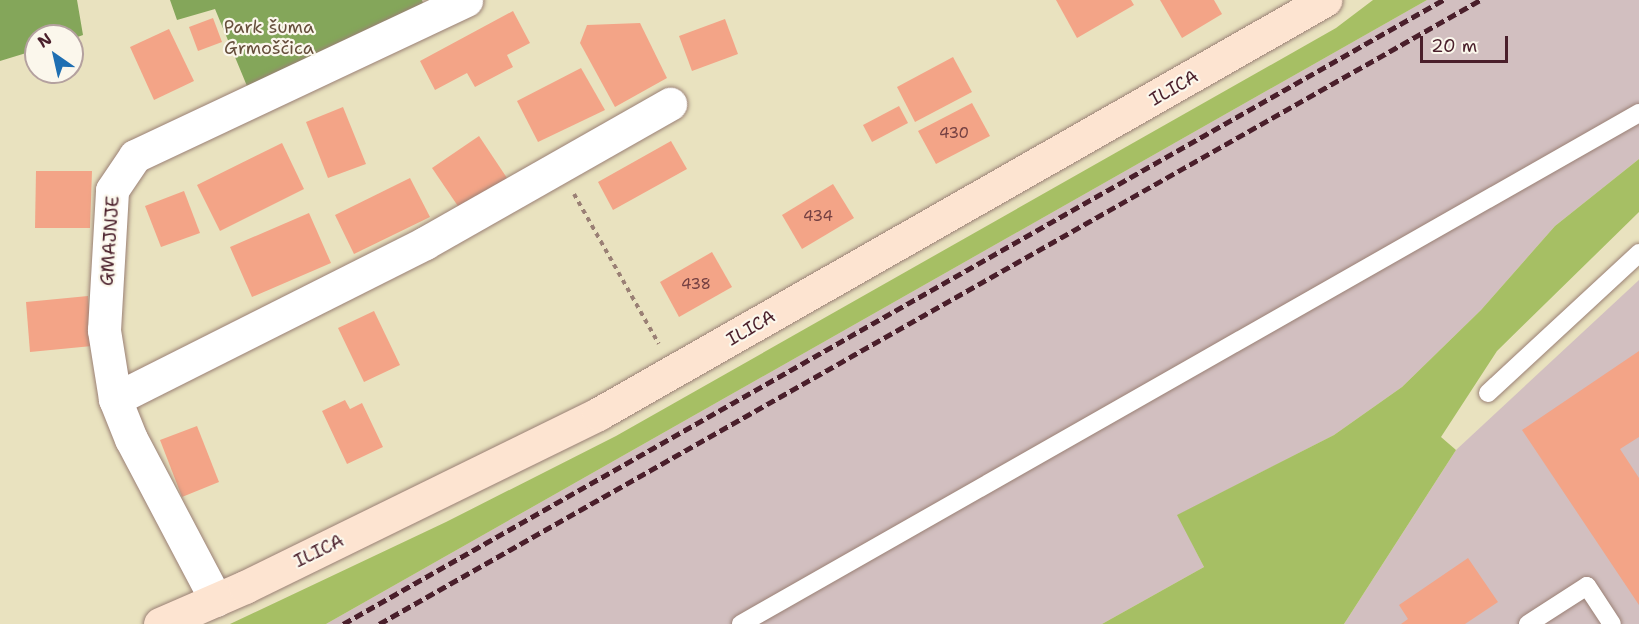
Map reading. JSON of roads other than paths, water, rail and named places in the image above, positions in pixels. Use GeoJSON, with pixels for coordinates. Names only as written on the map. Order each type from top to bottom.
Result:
{"type":"FeatureCollection","features":[{"type":"Feature","properties":{"kind":"main road","name":"ILICA"},"geometry":{"type":"LineString","coordinates":[[160,624],[216,600],[598,414],[1325,0]]}},
{"type":"Feature","properties":{"kind":"street","name":"GMAJNJE"},"geometry":{"type":"LineString","coordinates":[[216,600],[131,439],[115,399],[104,330],[112,190],[135,156],[466,0]]}},
{"type":"Feature","properties":{"kind":"street"},"geometry":{"type":"LineString","coordinates":[[115,399],[425,243],[670,104]]}},
{"type":"Feature","properties":{"kind":"lane"},"geometry":{"type":"LineString","coordinates":[[741,624],[1639,113]]}},
{"type":"Feature","properties":{"kind":"lane"},"geometry":{"type":"LineString","coordinates":[[1488,393],[1639,253]]}},
{"type":"Feature","properties":{"kind":"lane"},"geometry":{"type":"LineString","coordinates":[[1528,624],[1587,586],[1612,624]]}},
{"type":"Feature","properties":{"kind":"railway"},"geometry":{"type":"LineString","coordinates":[[343,624],[1443,0]]}},
{"type":"Feature","properties":{"kind":"railway"},"geometry":{"type":"LineString","coordinates":[[379,624],[1480,0]]}},
{"type":"Feature","properties":{"kind":"park label","name":"Park šuma Grmoščica"},"geometry":{"type":"Point","coordinates":[269,38]}}]}
